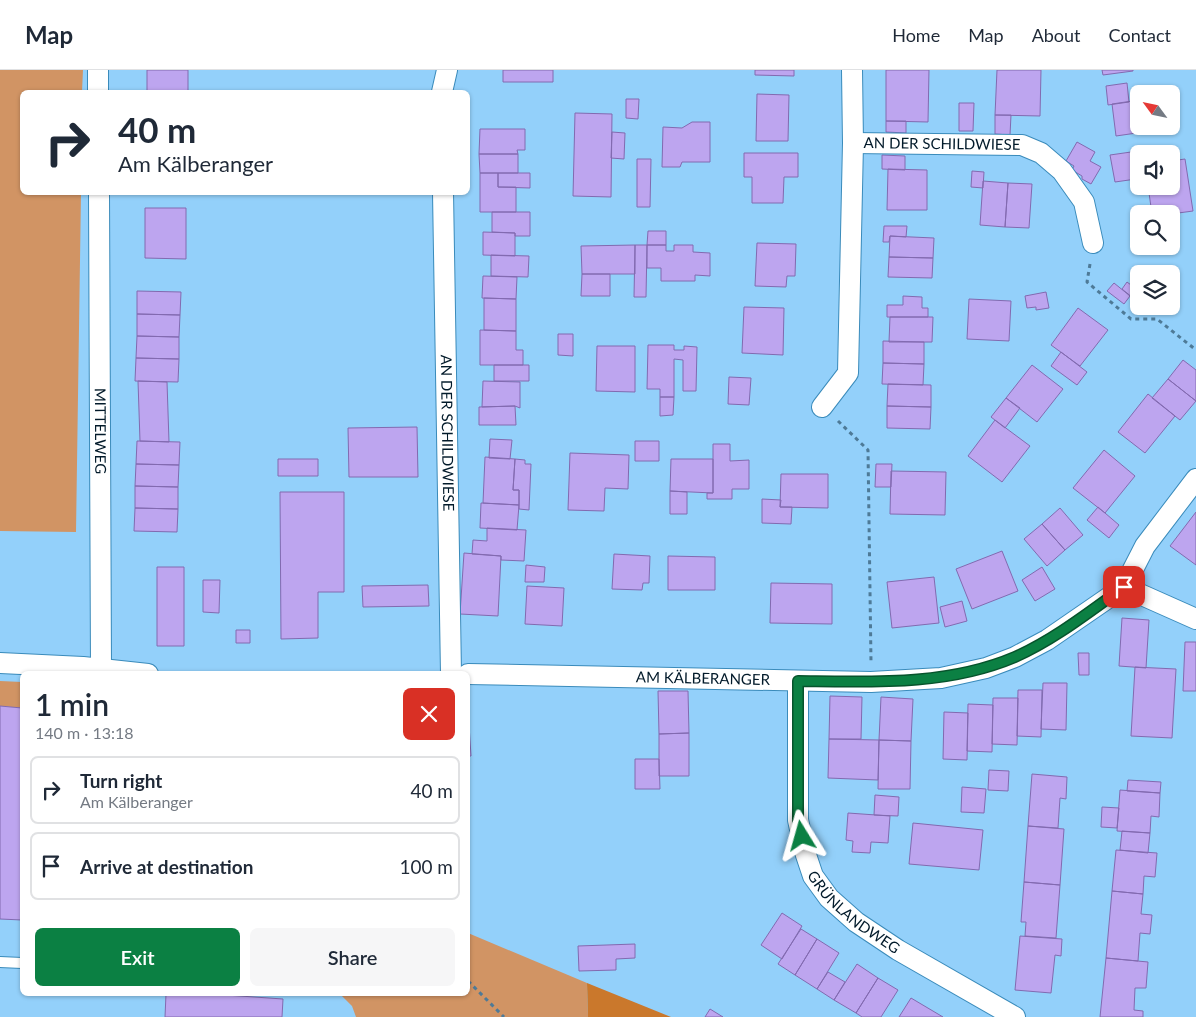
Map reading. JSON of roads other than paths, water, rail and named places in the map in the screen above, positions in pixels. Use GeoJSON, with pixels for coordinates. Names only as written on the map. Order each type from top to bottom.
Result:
{"type":"FeatureCollection","features":[{"type":"Feature","properties":{"kind":"street"},"geometry":{"type":"LineString","coordinates":[[98,70],[98,90]]}},
{"type":"Feature","properties":{"kind":"street"},"geometry":{"type":"LineString","coordinates":[[442,90],[447,70]]}},
{"type":"Feature","properties":{"kind":"street","name":"AN DER SCHILDWIESE"},"geometry":{"type":"LineString","coordinates":[[822,407],[848,373],[853,143],[852,70]]}},
{"type":"Feature","properties":{"kind":"street","name":"AN DER SCHILDWIESE"},"geometry":{"type":"LineString","coordinates":[[853,143],[1022,145],[1041,153],[1062,171],[1084,202],[1093,243]]}},
{"type":"Feature","properties":{"kind":"street","name":"MITTELWEG"},"geometry":{"type":"LineString","coordinates":[[99,195],[101,669]]}},
{"type":"Feature","properties":{"kind":"street","name":"AN DER SCHILDWIESE"},"geometry":{"type":"LineString","coordinates":[[443,195],[451,671]]}},
{"type":"Feature","properties":{"kind":"street"},"geometry":{"type":"LineString","coordinates":[[1196,479],[1145,546],[1124,587],[1196,619]]}},
{"type":"Feature","properties":{"kind":"street","name":"AM KÄLBERANGER"},"geometry":{"type":"LineString","coordinates":[[470,674],[871,682],[941,678],[986,668],[1015,657],[1047,640],[1124,587]]}},
{"type":"Feature","properties":{"kind":"street"},"geometry":{"type":"LineString","coordinates":[[0,663],[120,671]]}},
{"type":"Feature","properties":{"kind":"street","name":"GRÜNLANDWEG"},"geometry":{"type":"LineString","coordinates":[[798,681],[798,820],[805,852],[813,876],[829,898],[856,922],[898,950],[1015,1017]]}},
{"type":"Feature","properties":{"kind":"lane"},"geometry":{"type":"LineString","coordinates":[[0,962],[20,964]]}}]}
